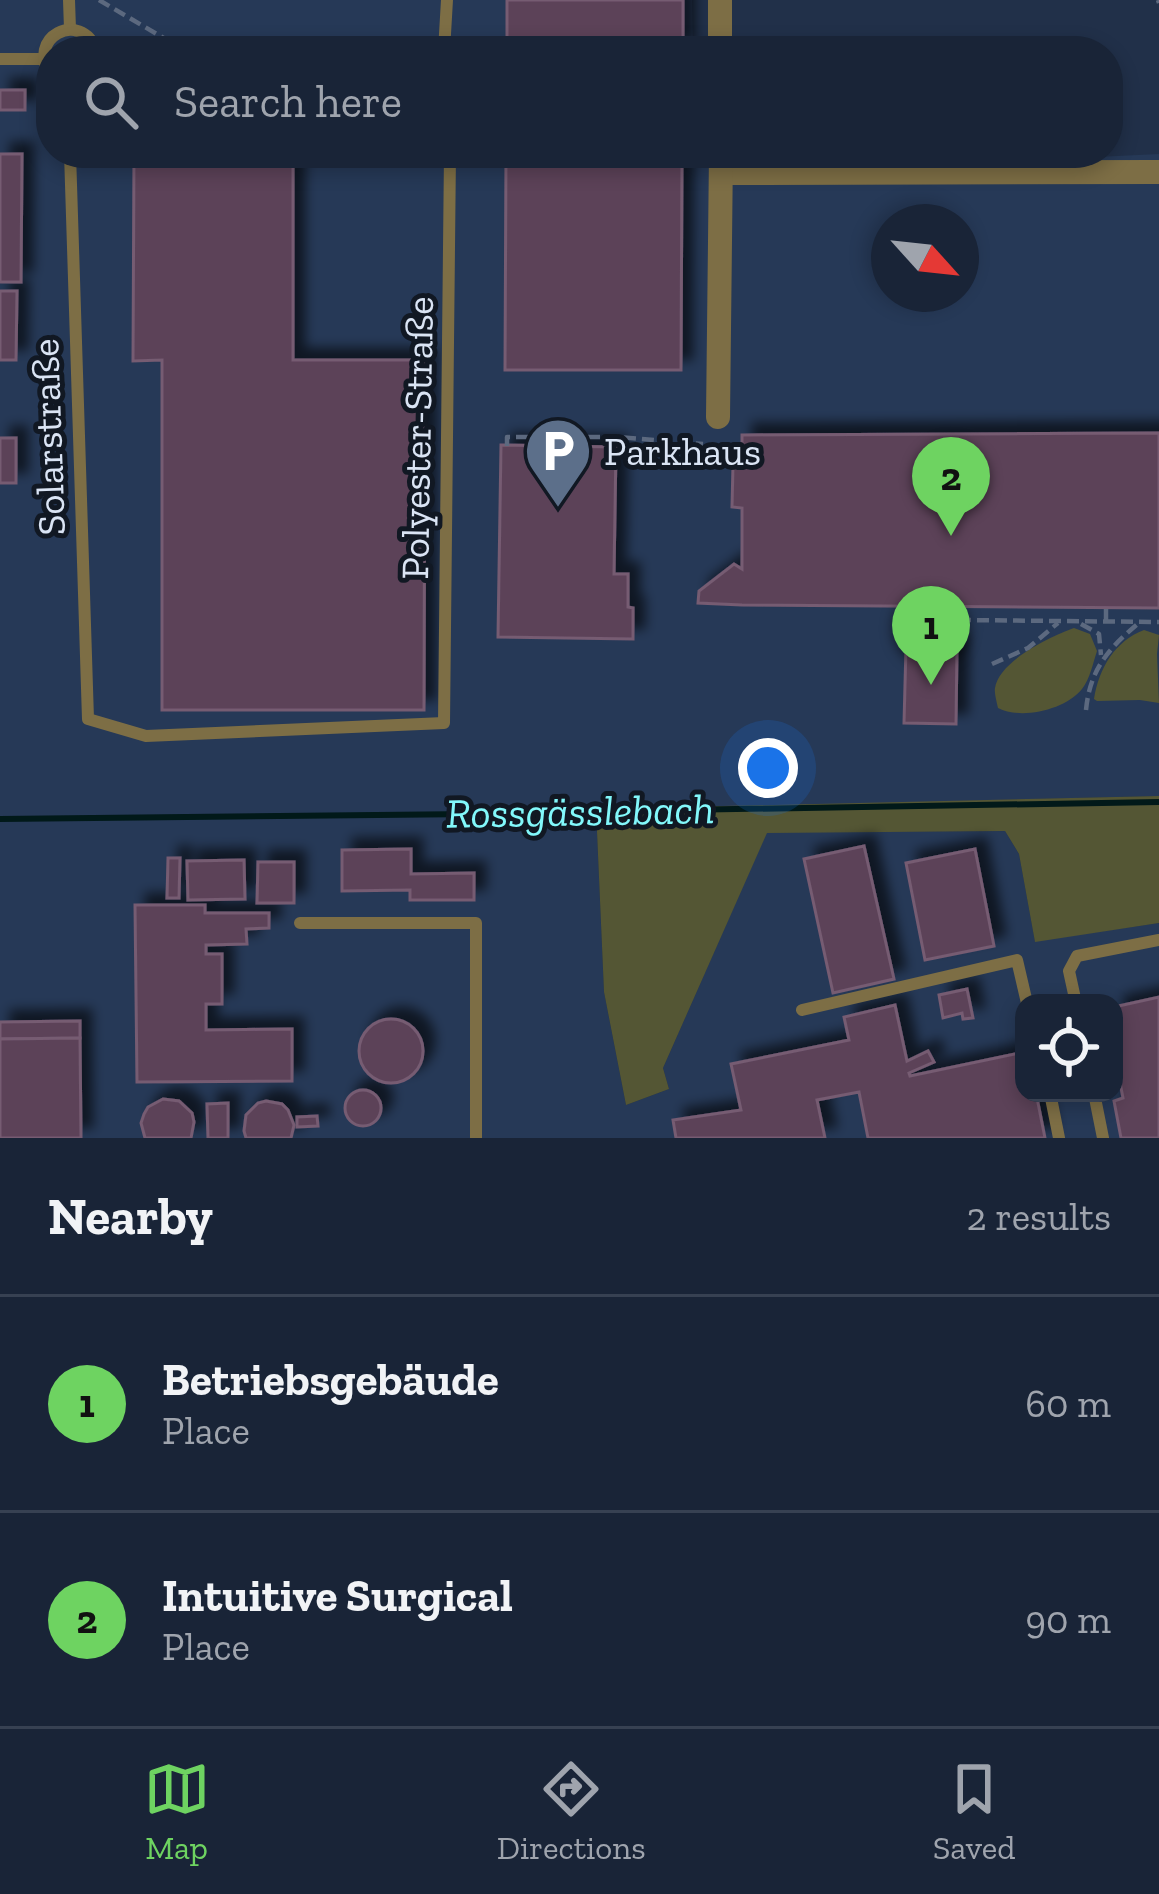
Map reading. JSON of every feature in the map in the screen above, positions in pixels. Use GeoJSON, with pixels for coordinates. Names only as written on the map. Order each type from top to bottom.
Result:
{"type":"FeatureCollection","features":[{"type":"Feature","properties":{"kind":"street"},"geometry":{"type":"LineString","coordinates":[[720,0],[721,36]]}},
{"type":"Feature","properties":{"kind":"street"},"geometry":{"type":"LineString","coordinates":[[718,417],[721,168]]}},
{"type":"Feature","properties":{"kind":"street"},"geometry":{"type":"LineString","coordinates":[[964,168],[1159,172]]}},
{"type":"Feature","properties":{"kind":"lane"},"geometry":{"type":"LineString","coordinates":[[69,0],[70,29]]}},
{"type":"Feature","properties":{"kind":"lane"},"geometry":{"type":"LineString","coordinates":[[445,36],[447,0]]}},
{"type":"Feature","properties":{"kind":"lane"},"geometry":{"type":"LineString","coordinates":[[52,36],[70,29],[88,36]]}},
{"type":"Feature","properties":{"kind":"lane"},"geometry":{"type":"LineString","coordinates":[[0,58],[36,59]]}},
{"type":"Feature","properties":{"kind":"lane","name":"Solarstraße"},"geometry":{"type":"LineString","coordinates":[[70,168],[88,719],[146,736],[444,723]]}},
{"type":"Feature","properties":{"kind":"lane","name":"Polyester-Straße"},"geometry":{"type":"LineString","coordinates":[[444,723],[450,168]]}},
{"type":"Feature","properties":{"kind":"lane"},"geometry":{"type":"LineString","coordinates":[[300,922],[476,923],[476,1138]]}},
{"type":"Feature","properties":{"kind":"lane"},"geometry":{"type":"LineString","coordinates":[[1074,994],[1069,971],[1077,956],[1159,940]]}},
{"type":"Feature","properties":{"kind":"lane"},"geometry":{"type":"LineString","coordinates":[[802,1010],[1017,961],[1025,994]]}},
{"type":"Feature","properties":{"kind":"lane"},"geometry":{"type":"LineString","coordinates":[[1051,1102],[1059,1138]]}},
{"type":"Feature","properties":{"kind":"lane"},"geometry":{"type":"LineString","coordinates":[[1096,1102],[1103,1138]]}},
{"type":"Feature","properties":{"kind":"path"},"geometry":{"type":"LineString","coordinates":[[99,0],[159,36]]}},
{"type":"Feature","properties":{"kind":"path"},"geometry":{"type":"LineString","coordinates":[[579,447],[580,436]]}},
{"type":"Feature","properties":{"kind":"path"},"geometry":{"type":"LineString","coordinates":[[507,446],[507,437],[580,436],[704,444]]}},
{"type":"Feature","properties":{"kind":"path"},"geometry":{"type":"LineString","coordinates":[[990,607],[990,620]]}},
{"type":"Feature","properties":{"kind":"path"},"geometry":{"type":"LineString","coordinates":[[1106,608],[1106,621]]}},
{"type":"Feature","properties":{"kind":"path"},"geometry":{"type":"LineString","coordinates":[[914,620],[917,647]]}},
{"type":"Feature","properties":{"kind":"path"},"geometry":{"type":"LineString","coordinates":[[959,620],[1159,622]]}},
{"type":"Feature","properties":{"kind":"path"},"geometry":{"type":"LineString","coordinates":[[992,664],[1028,648],[1060,621]]}},
{"type":"Feature","properties":{"kind":"path"},"geometry":{"type":"LineString","coordinates":[[1070,621],[1099,634],[1101,660]]}},
{"type":"Feature","properties":{"kind":"path"},"geometry":{"type":"LineString","coordinates":[[1086,710],[1101,660],[1140,622]]}},
{"type":"Feature","properties":{"kind":"shaded area"},"geometry":{"type":"Polygon","coordinates":[[[0,0],[692,0],[693,36],[36,36],[36,168],[1123,168],[1123,156],[1159,154],[1159,796],[596,810],[604,992],[626,1105],[669,1089],[663,1068],[767,832],[1005,831],[1019,854],[1035,941],[1159,923],[1159,1138],[0,1138],[0,0]]]}},
{"type":"Feature","properties":{"kind":"green space"},"geometry":{"type":"Polygon","coordinates":[[[1074,628],[1090,634],[1097,651],[1082,689],[1065,703],[1042,711],[1018,713],[998,708],[995,688],[1006,668],[1040,643],[1074,628]]]}},
{"type":"Feature","properties":{"kind":"green space"},"geometry":{"type":"Polygon","coordinates":[[[1144,630],[1159,635],[1159,703],[1094,699],[1110,657],[1144,630]]]}},
{"type":"Feature","properties":{"kind":"green space"},"geometry":{"type":"Polygon","coordinates":[[[1159,796],[1159,923],[1035,942],[1019,854],[1005,831],[767,833],[663,1068],[669,1089],[626,1105],[604,992],[596,809],[1159,796]]]}},
{"type":"Feature","properties":{"kind":"building"},"geometry":{"type":"Polygon","coordinates":[[[507,0],[683,0],[683,36],[507,36],[507,0]]]}},
{"type":"Feature","properties":{"kind":"building"},"geometry":{"type":"Polygon","coordinates":[[[0,90],[25,90],[25,110],[0,110],[0,90]]]}},
{"type":"Feature","properties":{"kind":"building"},"geometry":{"type":"Polygon","coordinates":[[[0,154],[22,154],[21,282],[0,282],[0,154]]]}},
{"type":"Feature","properties":{"kind":"building"},"geometry":{"type":"Polygon","coordinates":[[[134,168],[293,168],[293,360],[425,360],[424,710],[162,710],[162,360],[133,361],[134,168]]]}},
{"type":"Feature","properties":{"kind":"building"},"geometry":{"type":"Polygon","coordinates":[[[506,168],[682,168],[681,370],[505,370],[506,168]]]}},
{"type":"Feature","properties":{"kind":"building"},"geometry":{"type":"Polygon","coordinates":[[[0,291],[17,291],[16,360],[0,360],[0,291]]]}},
{"type":"Feature","properties":{"kind":"building"},"geometry":{"type":"Polygon","coordinates":[[[1159,433],[1159,608],[698,603],[699,591],[734,564],[742,569],[742,508],[732,507],[733,465],[742,466],[742,435],[1159,433]]]}},
{"type":"Feature","properties":{"kind":"building"},"geometry":{"type":"Polygon","coordinates":[[[0,438],[16,438],[16,483],[0,483],[0,438]]]}},
{"type":"Feature","properties":{"kind":"building","name":"Parkhaus"},"geometry":{"type":"Polygon","coordinates":[[[501,445],[616,447],[614,574],[628,574],[633,639],[498,637],[501,445]]]}},
{"type":"Feature","properties":{"kind":"building"},"geometry":{"type":"Polygon","coordinates":[[[906,647],[957,647],[956,724],[904,723],[906,647]]]}},
{"type":"Feature","properties":{"kind":"building"},"geometry":{"type":"Polygon","coordinates":[[[864,846],[894,979],[833,993],[804,859],[864,846]]]}},
{"type":"Feature","properties":{"kind":"building"},"geometry":{"type":"Polygon","coordinates":[[[411,849],[411,874],[474,873],[474,900],[410,900],[410,890],[342,891],[342,850],[411,849]]]}},
{"type":"Feature","properties":{"kind":"building"},"geometry":{"type":"Polygon","coordinates":[[[975,849],[994,946],[925,960],[906,863],[975,849]]]}},
{"type":"Feature","properties":{"kind":"building"},"geometry":{"type":"Polygon","coordinates":[[[168,858],[180,858],[179,898],[167,898],[168,858]]]}},
{"type":"Feature","properties":{"kind":"building"},"geometry":{"type":"Polygon","coordinates":[[[244,860],[245,899],[188,900],[187,861],[244,860]]]}},
{"type":"Feature","properties":{"kind":"building"},"geometry":{"type":"Polygon","coordinates":[[[258,862],[294,862],[294,903],[257,903],[258,862]]]}},
{"type":"Feature","properties":{"kind":"building"},"geometry":{"type":"Polygon","coordinates":[[[135,905],[205,905],[205,913],[269,913],[269,928],[246,929],[247,944],[206,945],[206,954],[222,954],[222,1004],[206,1004],[206,1030],[292,1029],[292,1081],[137,1082],[135,905]]]}},
{"type":"Feature","properties":{"kind":"building"},"geometry":{"type":"Polygon","coordinates":[[[967,989],[973,1018],[963,1019],[962,1013],[943,1018],[939,995],[967,989]]]}},
{"type":"Feature","properties":{"kind":"building"},"geometry":{"type":"Polygon","coordinates":[[[1159,997],[1159,1138],[1121,1138],[1114,1102],[1123,1102],[1123,1005],[1159,997]]]}},
{"type":"Feature","properties":{"kind":"building"},"geometry":{"type":"Polygon","coordinates":[[[895,1005],[907,1061],[928,1051],[934,1062],[910,1076],[1015,1054],[1015,1102],[1038,1102],[1045,1138],[868,1138],[859,1092],[817,1100],[825,1138],[676,1138],[673,1120],[741,1110],[731,1064],[849,1040],[844,1017],[895,1005]]]}},
{"type":"Feature","properties":{"kind":"building"},"geometry":{"type":"Polygon","coordinates":[[[391,1019],[414,1028],[423,1051],[414,1074],[391,1083],[368,1074],[359,1051],[368,1028],[391,1019]]]}},
{"type":"Feature","properties":{"kind":"building"},"geometry":{"type":"Polygon","coordinates":[[[80,1021],[80,1038],[0,1039],[0,1022],[80,1021]]]}},
{"type":"Feature","properties":{"kind":"building"},"geometry":{"type":"Polygon","coordinates":[[[80,1038],[81,1138],[0,1138],[0,1039],[80,1038]]]}},
{"type":"Feature","properties":{"kind":"building"},"geometry":{"type":"Polygon","coordinates":[[[363,1090],[375,1096],[381,1108],[375,1120],[363,1126],[351,1120],[345,1108],[351,1096],[363,1090]]]}},
{"type":"Feature","properties":{"kind":"building"},"geometry":{"type":"Polygon","coordinates":[[[163,1099],[179,1101],[192,1113],[191,1138],[145,1138],[144,1114],[163,1099]]]}},
{"type":"Feature","properties":{"kind":"building"},"geometry":{"type":"Polygon","coordinates":[[[266,1101],[288,1110],[294,1125],[291,1138],[246,1138],[246,1115],[266,1101]]]}},
{"type":"Feature","properties":{"kind":"building"},"geometry":{"type":"Polygon","coordinates":[[[228,1103],[228,1138],[208,1138],[207,1104],[228,1103]]]}},
{"type":"Feature","properties":{"kind":"building"},"geometry":{"type":"Polygon","coordinates":[[[317,1116],[318,1126],[297,1127],[297,1117],[317,1116]]]}},
{"type":"Feature","properties":{"kind":"waterway","name":"Rossgässlebach"},"geometry":{"type":"LineString","coordinates":[[0,819],[540,815],[1159,802]]}},
{"type":"Feature","properties":{"kind":"place","name":"Parkhaus"},"geometry":{"type":"Point","coordinates":[558,510]}},
{"type":"Feature","properties":{"kind":"place","name":"Intuitive Surgical"},"geometry":{"type":"Point","coordinates":[951,536]}},
{"type":"Feature","properties":{"kind":"place","name":"Betriebsgebäude"},"geometry":{"type":"Point","coordinates":[931,685]}}]}
